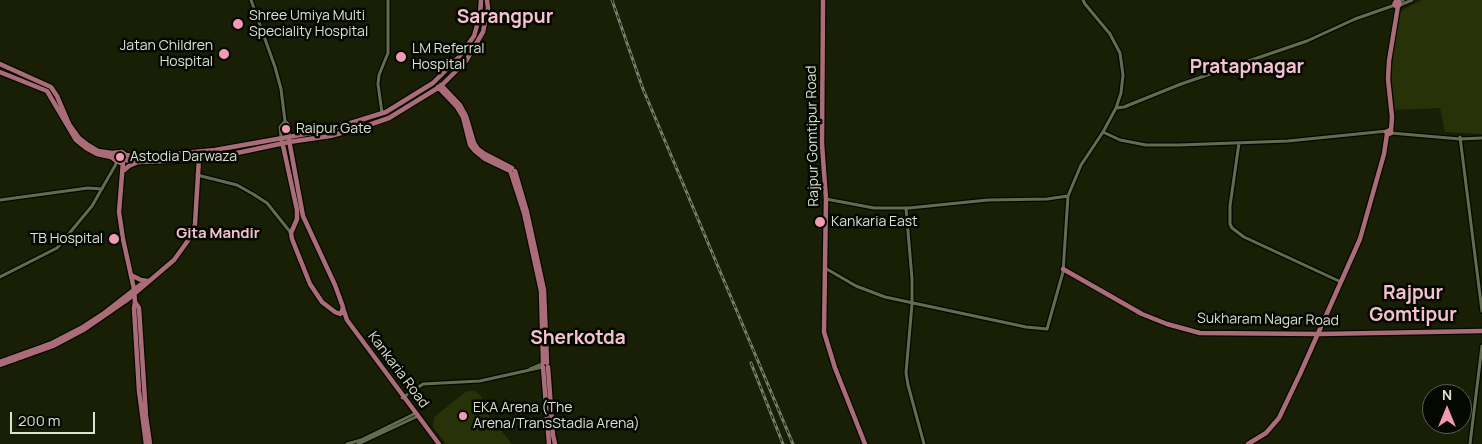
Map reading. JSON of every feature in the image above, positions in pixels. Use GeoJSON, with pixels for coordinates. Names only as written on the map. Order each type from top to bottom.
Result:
{"type":"FeatureCollection","features":[{"type":"Feature","properties":{"kind":"main road"},"geometry":{"type":"LineString","coordinates":[[124,159],[140,162],[199,160],[283,143],[289,139],[382,114],[435,82],[459,57],[474,36],[480,15],[481,0]]}},
{"type":"Feature","properties":{"kind":"main road"},"geometry":{"type":"LineString","coordinates":[[0,72],[47,92],[76,140],[97,154],[116,160],[198,152],[281,137],[289,139],[330,136],[389,118],[440,87],[466,60],[478,43],[486,20],[487,0]]}},
{"type":"Feature","properties":{"kind":"main road","name":"Rajpur Gomtipur Road"},"geometry":{"type":"LineString","coordinates":[[822,0],[822,144],[826,200],[824,332],[835,368],[864,444]]}},
{"type":"Feature","properties":{"kind":"main road"},"geometry":{"type":"LineString","coordinates":[[1248,444],[1266,433],[1279,418],[1362,239],[1380,179],[1388,132],[1390,117],[1386,81],[1387,63],[1397,3]]}},
{"type":"Feature","properties":{"kind":"main road"},"geometry":{"type":"LineString","coordinates":[[0,64],[51,87],[69,124],[79,138],[88,146],[98,151],[121,152],[124,159],[119,212],[134,292],[139,393],[146,444]]}},
{"type":"Feature","properties":{"kind":"main road"},"geometry":{"type":"LineString","coordinates":[[435,82],[457,107],[463,117],[470,144],[476,151],[485,158],[512,171],[527,212],[543,297],[549,444]]}},
{"type":"Feature","properties":{"kind":"main road"},"geometry":{"type":"LineString","coordinates":[[1253,444],[1268,435],[1282,419],[1360,239],[1384,154],[1388,132]]}},
{"type":"Feature","properties":{"kind":"main road"},"geometry":{"type":"LineString","coordinates":[[281,137],[296,201],[297,219],[291,232],[295,249],[310,284],[322,302],[345,321],[437,444]]}},
{"type":"Feature","properties":{"kind":"main road"},"geometry":{"type":"LineString","coordinates":[[289,139],[305,222],[295,224]]}},
{"type":"Feature","properties":{"kind":"main road"},"geometry":{"type":"LineString","coordinates":[[0,363],[53,346],[78,333],[105,316],[174,260],[192,235],[195,224],[198,152]]}},
{"type":"Feature","properties":{"kind":"main road"},"geometry":{"type":"LineString","coordinates":[[116,153],[116,160]]}},
{"type":"Feature","properties":{"kind":"main road"},"geometry":{"type":"LineString","coordinates":[[123,171],[129,166],[140,162]]}},
{"type":"Feature","properties":{"kind":"main road","name":"Kankaria Road"},"geometry":{"type":"LineString","coordinates":[[305,222],[325,261],[347,320],[402,397]]}},
{"type":"Feature","properties":{"kind":"main road","name":"Sukharam Nagar Road"},"geometry":{"type":"LineString","coordinates":[[1063,270],[1113,296],[1142,314],[1200,333],[1318,334],[1482,331]]}},
{"type":"Feature","properties":{"kind":"main road"},"geometry":{"type":"LineString","coordinates":[[131,275],[146,282]]}},
{"type":"Feature","properties":{"kind":"main road"},"geometry":{"type":"LineString","coordinates":[[135,302],[139,308],[146,416],[150,444]]}},
{"type":"Feature","properties":{"kind":"main road"},"geometry":{"type":"LineString","coordinates":[[334,312],[340,314],[343,307]]}},
{"type":"Feature","properties":{"kind":"main road"},"geometry":{"type":"LineString","coordinates":[[545,365],[555,444]]}},
{"type":"Feature","properties":{"kind":"street"},"geometry":{"type":"LineString","coordinates":[[251,0],[275,67],[281,89],[285,120],[289,125],[289,139]]}},
{"type":"Feature","properties":{"kind":"street"},"geometry":{"type":"LineString","coordinates":[[382,114],[378,84],[379,75],[388,52],[388,0]]}},
{"type":"Feature","properties":{"kind":"street"},"geometry":{"type":"LineString","coordinates":[[825,268],[856,286],[885,297],[1026,327],[1047,329],[1063,270],[1068,196],[1081,165],[1116,108],[1121,93],[1123,75],[1120,53],[1110,34],[1083,0]]}},
{"type":"Feature","properties":{"kind":"street"},"geometry":{"type":"LineString","coordinates":[[1116,108],[1124,107],[1181,84],[1307,41],[1397,3],[1412,0]]}},
{"type":"Feature","properties":{"kind":"street"},"geometry":{"type":"LineString","coordinates":[[281,137],[280,127],[285,120]]}},
{"type":"Feature","properties":{"kind":"street"},"geometry":{"type":"LineString","coordinates":[[1103,132],[1120,140],[1146,145],[1288,141],[1379,132],[1460,138],[1482,137]]}},
{"type":"Feature","properties":{"kind":"street"},"geometry":{"type":"LineString","coordinates":[[1460,138],[1482,311]]}},
{"type":"Feature","properties":{"kind":"street"},"geometry":{"type":"LineString","coordinates":[[1239,143],[1230,206],[1230,224],[1232,228],[1244,237],[1341,282]]}},
{"type":"Feature","properties":{"kind":"street"},"geometry":{"type":"LineString","coordinates":[[0,277],[57,248],[92,206],[116,164],[116,160]]}},
{"type":"Feature","properties":{"kind":"street"},"geometry":{"type":"LineString","coordinates":[[197,174],[237,185],[253,194],[267,203],[291,232]]}},
{"type":"Feature","properties":{"kind":"street"},"geometry":{"type":"LineString","coordinates":[[0,200],[88,188],[102,189]]}},
{"type":"Feature","properties":{"kind":"street"},"geometry":{"type":"LineString","coordinates":[[826,200],[874,208],[906,208],[988,200],[1068,196]]}},
{"type":"Feature","properties":{"kind":"street"},"geometry":{"type":"LineString","coordinates":[[906,208],[911,260],[912,304],[906,374],[924,444]]}},
{"type":"Feature","properties":{"kind":"street"},"geometry":{"type":"LineString","coordinates":[[285,225],[295,224]]}},
{"type":"Feature","properties":{"kind":"street"},"geometry":{"type":"LineString","coordinates":[[1470,444],[1482,346]]}},
{"type":"Feature","properties":{"kind":"street"},"geometry":{"type":"LineString","coordinates":[[402,397],[423,384],[480,381],[545,365]]}},
{"type":"Feature","properties":{"kind":"street"},"geometry":{"type":"LineString","coordinates":[[358,444],[416,415]]}},
{"type":"Feature","properties":{"kind":"street"},"geometry":{"type":"LineString","coordinates":[[347,444],[362,442]]}},
{"type":"Feature","properties":{"kind":"green space"},"geometry":{"type":"Polygon","coordinates":[[[1422,0],[1482,0],[1482,134],[1445,132],[1440,108],[1395,110],[1391,80],[1399,13],[1422,0]]]}},
{"type":"Feature","properties":{"kind":"green space","name":"EKA Arena (The Arena/TransStadia Arena)"},"geometry":{"type":"Polygon","coordinates":[[[467,391],[475,391],[481,396],[490,412],[488,414],[512,444],[446,444],[433,427],[434,417],[467,391]]]}},
{"type":"Feature","properties":{"kind":"railway"},"geometry":{"type":"LineString","coordinates":[[612,0],[643,89],[793,444]]}},
{"type":"Feature","properties":{"kind":"railway"},"geometry":{"type":"LineString","coordinates":[[751,363],[783,444]]}},
{"type":"Feature","properties":{"kind":"place","name":"Shree Umiya Multi Speciality Hospital"},"geometry":{"type":"Point","coordinates":[238,24]}},
{"type":"Feature","properties":{"kind":"place","name":"Jatan Children Hospital"},"geometry":{"type":"Point","coordinates":[224,54]}},
{"type":"Feature","properties":{"kind":"place","name":"LM Referral Hospital"},"geometry":{"type":"Point","coordinates":[401,57]}},
{"type":"Feature","properties":{"kind":"place","name":"Raipur Gate"},"geometry":{"type":"Point","coordinates":[286,129]}},
{"type":"Feature","properties":{"kind":"place","name":"Astodia Darwaza"},"geometry":{"type":"Point","coordinates":[120,157]}},
{"type":"Feature","properties":{"kind":"place","name":"Kankaria East"},"geometry":{"type":"Point","coordinates":[820,222]}},
{"type":"Feature","properties":{"kind":"place","name":"TB Hospital"},"geometry":{"type":"Point","coordinates":[114,239]}},
{"type":"Feature","properties":{"kind":"place","name":"EKA Arena (The Arena/TransStadia Arena)"},"geometry":{"type":"Point","coordinates":[463,416]}},
{"type":"Feature","properties":{"kind":"district","name":"Sarangpur"},"geometry":{"type":"Point","coordinates":[505,18]}},
{"type":"Feature","properties":{"kind":"district","name":"Pratapnagar"},"geometry":{"type":"Point","coordinates":[1247,68]}},
{"type":"Feature","properties":{"kind":"district","name":"Gita Mandir"},"geometry":{"type":"Point","coordinates":[218,234]}},
{"type":"Feature","properties":{"kind":"district","name":"Rajpur Gomtipur"},"geometry":{"type":"Point","coordinates":[1413,305]}},
{"type":"Feature","properties":{"kind":"district","name":"Sherkotda"},"geometry":{"type":"Point","coordinates":[578,339]}}]}
